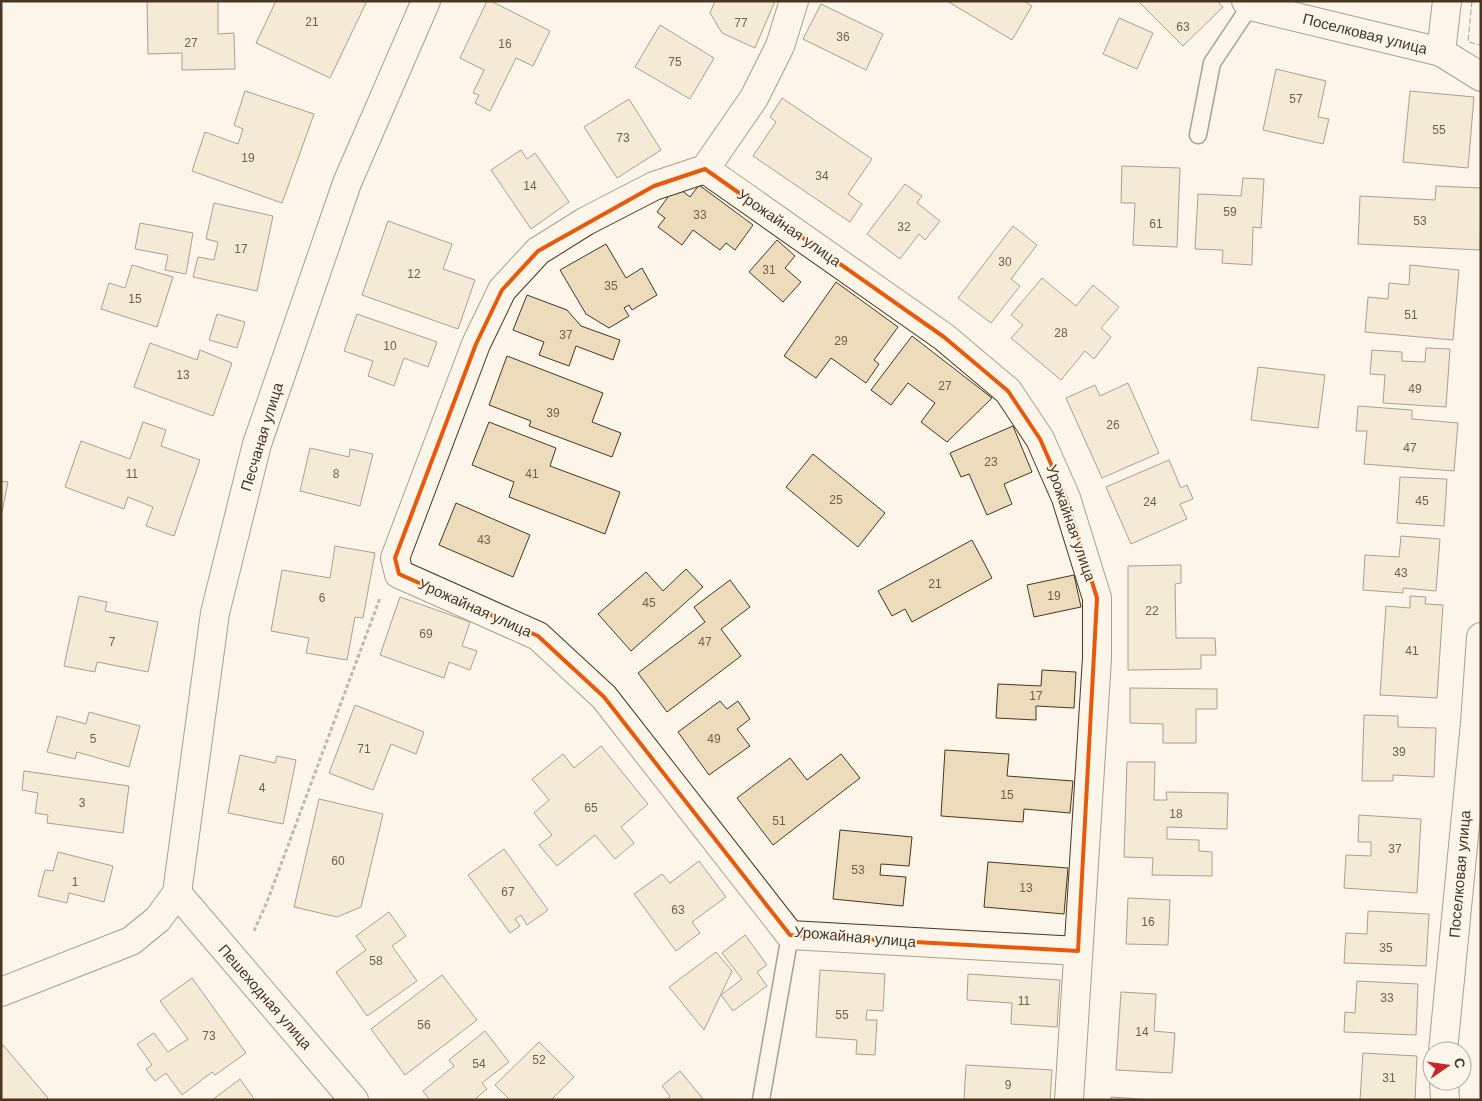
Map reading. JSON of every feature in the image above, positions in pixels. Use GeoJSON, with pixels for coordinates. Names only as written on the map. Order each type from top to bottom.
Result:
{"type":"FeatureCollection","features":[{"type":"Feature","properties":{"kind":"street","name":"Песчаная улица"},"geometry":{"type":"LineString","coordinates":[[176,894],[215,614],[257,444],[347,183],[426,1]]}},
{"type":"Feature","properties":{"kind":"street"},"geometry":{"type":"LineString","coordinates":[[398,574],[395,558],[476,344],[502,290],[538,251],[586,221],[654,186],[705,169],[754,98],[780,46],[794,1]]}},
{"type":"Feature","properties":{"kind":"street"},"geometry":{"type":"LineString","coordinates":[[1441,52],[1448,1]]}},
{"type":"Feature","properties":{"kind":"street","name":"Поселковая улица"},"geometry":{"type":"LineString","coordinates":[[1248,4],[1441,52],[1481,77]]}},
{"type":"Feature","properties":{"kind":"street","name":"Урожайная улица"},"geometry":{"type":"LineString","coordinates":[[705,169],[944,337],[1008,391],[1040,439],[1066,498],[1097,598],[1097,658],[1068,1100]]}},
{"type":"Feature","properties":{"kind":"street","name":"Урожайная улица"},"geometry":{"type":"LineString","coordinates":[[398,574],[538,636],[604,697],[790,935],[1078,951]]}},
{"type":"Feature","properties":{"kind":"street","name":"Поселковая улица"},"geometry":{"type":"LineString","coordinates":[[1444,1041],[1475,722],[1481,637]]}},
{"type":"Feature","properties":{"kind":"street","name":"Пешеходная улица"},"geometry":{"type":"LineString","coordinates":[[176,894],[354,1100]]}},
{"type":"Feature","properties":{"kind":"street"},"geometry":{"type":"LineString","coordinates":[[1,992],[131,941],[158,919],[176,894]]}},
{"type":"Feature","properties":{"kind":"lane"},"geometry":{"type":"LineString","coordinates":[[1198,135],[1212,63],[1248,4]]}},
{"type":"Feature","properties":{"kind":"lane"},"geometry":{"type":"LineString","coordinates":[[761,1100],[790,935]]}},
{"type":"Feature","properties":{"kind":"path"},"geometry":{"type":"LineString","coordinates":[[238,965],[267,902],[380,598],[398,574]]}},
{"type":"Feature","properties":{"kind":"highlighted area"},"geometry":{"type":"Polygon","coordinates":[[[705,169],[944,337],[1008,391],[1040,439],[1066,498],[1097,598],[1078,951],[790,935],[604,697],[538,636],[399,574],[395,558],[476,344],[502,290],[538,251],[654,186],[705,169]]]}},
{"type":"Feature","properties":{"kind":"building"},"geometry":{"type":"Polygon","coordinates":[[[147,1],[218,1],[218,34],[234,33],[235,69],[182,70],[182,53],[148,54],[147,1]]]}},
{"type":"Feature","properties":{"kind":"building"},"geometry":{"type":"Polygon","coordinates":[[[276,1],[367,1],[330,78],[256,43],[276,1]]]}},
{"type":"Feature","properties":{"kind":"building"},"geometry":{"type":"Polygon","coordinates":[[[487,1],[491,1],[550,31],[533,66],[516,58],[490,111],[475,103],[479,95],[473,93],[484,70],[460,58],[487,1]]]}},
{"type":"Feature","properties":{"kind":"building"},"geometry":{"type":"Polygon","coordinates":[[[715,1],[775,1],[755,48],[722,33],[710,13],[715,1]]]}},
{"type":"Feature","properties":{"kind":"building"},"geometry":{"type":"Polygon","coordinates":[[[947,1],[1024,1],[1032,6],[1012,40],[947,1]]]}},
{"type":"Feature","properties":{"kind":"building"},"geometry":{"type":"Polygon","coordinates":[[[1141,1],[1217,1],[1223,7],[1183,46],[1140,3],[1141,1]]]}},
{"type":"Feature","properties":{"kind":"building"},"geometry":{"type":"Polygon","coordinates":[[[821,4],[883,34],[866,70],[803,39],[821,4]]]}},
{"type":"Feature","properties":{"kind":"building"},"geometry":{"type":"Polygon","coordinates":[[[1119,18],[1153,33],[1137,69],[1103,54],[1119,18]]]}},
{"type":"Feature","properties":{"kind":"building"},"geometry":{"type":"Polygon","coordinates":[[[660,25],[714,58],[690,99],[635,67],[660,25]]]}},
{"type":"Feature","properties":{"kind":"building"},"geometry":{"type":"Polygon","coordinates":[[[1276,69],[1326,81],[1318,117],[1329,119],[1323,144],[1263,130],[1276,69]]]}},
{"type":"Feature","properties":{"kind":"building"},"geometry":{"type":"Polygon","coordinates":[[[245,91],[314,114],[282,203],[192,171],[205,132],[238,144],[243,129],[234,125],[245,91]]]}},
{"type":"Feature","properties":{"kind":"building"},"geometry":{"type":"Polygon","coordinates":[[[1410,91],[1474,97],[1468,168],[1403,162],[1410,91]]]}},
{"type":"Feature","properties":{"kind":"building"},"geometry":{"type":"Polygon","coordinates":[[[782,98],[872,159],[848,194],[862,204],[850,222],[753,156],[776,122],[770,117],[782,98]]]}},
{"type":"Feature","properties":{"kind":"building"},"geometry":{"type":"Polygon","coordinates":[[[629,99],[661,150],[617,178],[584,127],[629,99]]]}},
{"type":"Feature","properties":{"kind":"building"},"geometry":{"type":"Polygon","coordinates":[[[521,150],[527,159],[535,153],[569,202],[531,229],[491,170],[521,150]]]}},
{"type":"Feature","properties":{"kind":"building"},"geometry":{"type":"Polygon","coordinates":[[[1122,166],[1180,168],[1177,247],[1133,245],[1135,203],[1121,203],[1122,166]]]}},
{"type":"Feature","properties":{"kind":"building"},"geometry":{"type":"Polygon","coordinates":[[[1243,178],[1264,179],[1261,228],[1253,227],[1252,265],[1222,263],[1223,250],[1195,249],[1198,194],[1241,196],[1243,178]]]}},
{"type":"Feature","properties":{"kind":"building"},"geometry":{"type":"Polygon","coordinates":[[[905,184],[922,196],[917,203],[940,221],[925,240],[919,234],[900,259],[867,234],[905,184]]]}},
{"type":"Feature","properties":{"kind":"building"},"geometry":{"type":"Polygon","coordinates":[[[699,185],[753,225],[735,250],[726,243],[720,250],[693,230],[682,245],[658,227],[665,218],[657,212],[676,186],[690,197],[699,185]]]}},
{"type":"Feature","properties":{"kind":"building"},"geometry":{"type":"Polygon","coordinates":[[[1436,186],[1481,188],[1480,250],[1358,244],[1360,196],[1435,200],[1436,186]]]}},
{"type":"Feature","properties":{"kind":"building"},"geometry":{"type":"Polygon","coordinates":[[[214,203],[273,216],[257,291],[193,277],[198,257],[214,260],[218,242],[206,239],[214,203]]]}},
{"type":"Feature","properties":{"kind":"building"},"geometry":{"type":"Polygon","coordinates":[[[388,221],[452,244],[443,269],[475,280],[458,329],[362,295],[388,221]]]}},
{"type":"Feature","properties":{"kind":"building"},"geometry":{"type":"Polygon","coordinates":[[[140,223],[193,233],[186,274],[165,270],[168,255],[135,249],[140,223]]]}},
{"type":"Feature","properties":{"kind":"building"},"geometry":{"type":"Polygon","coordinates":[[[1013,226],[1037,245],[1011,279],[1020,286],[991,323],[958,298],[1013,226]]]}},
{"type":"Feature","properties":{"kind":"building"},"geometry":{"type":"Polygon","coordinates":[[[777,240],[795,256],[785,268],[801,282],[783,302],[749,272],[777,240]]]}},
{"type":"Feature","properties":{"kind":"building"},"geometry":{"type":"Polygon","coordinates":[[[606,244],[626,278],[642,268],[657,295],[632,310],[629,305],[624,308],[629,316],[609,328],[586,314],[560,270],[606,244]]]}},
{"type":"Feature","properties":{"kind":"building"},"geometry":{"type":"Polygon","coordinates":[[[132,265],[173,277],[157,327],[101,309],[109,283],[125,288],[132,265]]]}},
{"type":"Feature","properties":{"kind":"building"},"geometry":{"type":"Polygon","coordinates":[[[1410,265],[1459,270],[1453,340],[1365,332],[1368,297],[1388,299],[1389,283],[1409,285],[1410,265]]]}},
{"type":"Feature","properties":{"kind":"building"},"geometry":{"type":"Polygon","coordinates":[[[1042,278],[1076,306],[1093,285],[1119,307],[1101,328],[1111,337],[1094,359],[1085,351],[1061,380],[1011,338],[1023,325],[1011,315],[1042,278]]]}},
{"type":"Feature","properties":{"kind":"building"},"geometry":{"type":"Polygon","coordinates":[[[836,282],[898,327],[874,360],[879,364],[866,383],[831,358],[816,378],[784,356],[836,282]]]}},
{"type":"Feature","properties":{"kind":"building"},"geometry":{"type":"Polygon","coordinates":[[[527,295],[567,310],[581,326],[620,340],[613,360],[576,346],[569,366],[539,355],[544,342],[513,330],[527,295]]]}},
{"type":"Feature","properties":{"kind":"building"},"geometry":{"type":"Polygon","coordinates":[[[217,314],[245,322],[237,348],[209,340],[217,314]]]}},
{"type":"Feature","properties":{"kind":"building"},"geometry":{"type":"Polygon","coordinates":[[[357,314],[437,342],[428,367],[404,358],[394,386],[368,376],[373,361],[344,351],[357,314]]]}},
{"type":"Feature","properties":{"kind":"building"},"geometry":{"type":"Polygon","coordinates":[[[912,336],[992,398],[947,442],[921,422],[935,403],[908,383],[891,405],[871,390],[912,336]]]}},
{"type":"Feature","properties":{"kind":"building"},"geometry":{"type":"Polygon","coordinates":[[[150,343],[197,360],[200,350],[232,363],[213,416],[134,387],[150,343]]]}},
{"type":"Feature","properties":{"kind":"building"},"geometry":{"type":"Polygon","coordinates":[[[1426,348],[1450,349],[1446,407],[1383,403],[1385,375],[1370,374],[1372,350],[1402,352],[1402,361],[1425,362],[1426,348]]]}},
{"type":"Feature","properties":{"kind":"building"},"geometry":{"type":"Polygon","coordinates":[[[507,356],[603,393],[592,422],[621,433],[612,457],[529,426],[531,421],[489,405],[507,356]]]}},
{"type":"Feature","properties":{"kind":"building"},"geometry":{"type":"Polygon","coordinates":[[[1258,367],[1325,375],[1318,428],[1251,420],[1258,367]]]}},
{"type":"Feature","properties":{"kind":"building"},"geometry":{"type":"Polygon","coordinates":[[[1128,383],[1159,453],[1102,478],[1066,398],[1095,385],[1100,396],[1128,383]]]}},
{"type":"Feature","properties":{"kind":"building"},"geometry":{"type":"Polygon","coordinates":[[[1358,406],[1412,410],[1412,419],[1458,423],[1454,471],[1364,464],[1367,431],[1356,431],[1358,406]]]}},
{"type":"Feature","properties":{"kind":"building"},"geometry":{"type":"Polygon","coordinates":[[[143,422],[166,430],[161,446],[200,460],[174,536],[146,526],[153,507],[128,497],[124,509],[65,487],[81,441],[130,459],[143,422]]]}},
{"type":"Feature","properties":{"kind":"building"},"geometry":{"type":"Polygon","coordinates":[[[489,422],[556,448],[550,466],[620,492],[605,534],[509,497],[514,482],[472,465],[489,422]]]}},
{"type":"Feature","properties":{"kind":"building"},"geometry":{"type":"Polygon","coordinates":[[[1013,426],[1032,472],[1004,484],[1012,504],[987,515],[969,474],[961,477],[950,453],[1013,426]]]}},
{"type":"Feature","properties":{"kind":"building"},"geometry":{"type":"Polygon","coordinates":[[[310,448],[349,457],[350,449],[373,454],[360,506],[300,491],[310,448]]]}},
{"type":"Feature","properties":{"kind":"building"},"geometry":{"type":"Polygon","coordinates":[[[813,454],[885,513],[858,547],[786,487],[813,454]]]}},
{"type":"Feature","properties":{"kind":"building"},"geometry":{"type":"Polygon","coordinates":[[[1169,460],[1181,488],[1187,485],[1193,499],[1180,504],[1187,519],[1131,544],[1106,487],[1169,460]]]}},
{"type":"Feature","properties":{"kind":"building"},"geometry":{"type":"Polygon","coordinates":[[[1400,477],[1447,479],[1444,526],[1397,523],[1400,477]]]}},
{"type":"Feature","properties":{"kind":"building"},"geometry":{"type":"Polygon","coordinates":[[[1,481],[8,482],[1,517],[1,481]]]}},
{"type":"Feature","properties":{"kind":"building"},"geometry":{"type":"Polygon","coordinates":[[[456,503],[530,535],[513,577],[439,545],[456,503]]]}},
{"type":"Feature","properties":{"kind":"building"},"geometry":{"type":"Polygon","coordinates":[[[1401,536],[1440,539],[1436,591],[1403,588],[1403,593],[1363,590],[1365,555],[1399,557],[1401,536]]]}},
{"type":"Feature","properties":{"kind":"building"},"geometry":{"type":"Polygon","coordinates":[[[972,540],[992,578],[912,622],[905,609],[892,616],[878,591],[972,540]]]}},
{"type":"Feature","properties":{"kind":"building"},"geometry":{"type":"Polygon","coordinates":[[[335,546],[375,553],[363,618],[355,617],[347,660],[306,653],[309,638],[271,631],[282,570],[330,578],[335,546]]]}},
{"type":"Feature","properties":{"kind":"building"},"geometry":{"type":"Polygon","coordinates":[[[1181,565],[1181,583],[1175,584],[1176,638],[1215,638],[1216,655],[1201,655],[1201,669],[1128,670],[1128,566],[1181,565]]]}},
{"type":"Feature","properties":{"kind":"building"},"geometry":{"type":"Polygon","coordinates":[[[686,569],[703,587],[631,651],[598,614],[646,572],[663,591],[686,569]]]}},
{"type":"Feature","properties":{"kind":"building"},"geometry":{"type":"Polygon","coordinates":[[[1074,575],[1081,607],[1034,617],[1027,585],[1074,575]]]}},
{"type":"Feature","properties":{"kind":"building"},"geometry":{"type":"Polygon","coordinates":[[[730,580],[750,607],[721,629],[741,656],[667,712],[638,673],[705,622],[694,607],[730,580]]]}},
{"type":"Feature","properties":{"kind":"building"},"geometry":{"type":"Polygon","coordinates":[[[79,596],[107,602],[105,611],[158,622],[148,672],[97,662],[95,672],[64,666],[79,596]]]}},
{"type":"Feature","properties":{"kind":"building"},"geometry":{"type":"Polygon","coordinates":[[[1410,596],[1426,597],[1425,604],[1443,605],[1437,698],[1380,695],[1386,606],[1410,608],[1410,596]]]}},
{"type":"Feature","properties":{"kind":"building"},"geometry":{"type":"Polygon","coordinates":[[[400,597],[470,622],[462,646],[477,651],[470,670],[449,662],[444,678],[380,655],[400,597]]]}},
{"type":"Feature","properties":{"kind":"building"},"geometry":{"type":"Polygon","coordinates":[[[1042,670],[1076,672],[1074,708],[1036,706],[1036,720],[996,718],[998,684],[1041,686],[1042,670]]]}},
{"type":"Feature","properties":{"kind":"building"},"geometry":{"type":"Polygon","coordinates":[[[1130,688],[1217,689],[1217,709],[1196,709],[1196,743],[1163,743],[1163,724],[1130,723],[1130,688]]]}},
{"type":"Feature","properties":{"kind":"building"},"geometry":{"type":"Polygon","coordinates":[[[720,701],[727,709],[738,701],[750,719],[737,729],[750,746],[709,775],[678,732],[720,701]]]}},
{"type":"Feature","properties":{"kind":"building"},"geometry":{"type":"Polygon","coordinates":[[[355,705],[424,732],[416,754],[391,744],[373,790],[329,773],[355,705]]]}},
{"type":"Feature","properties":{"kind":"building"},"geometry":{"type":"Polygon","coordinates":[[[89,712],[140,726],[129,767],[77,752],[75,759],[47,752],[57,716],[86,724],[89,712]]]}},
{"type":"Feature","properties":{"kind":"building"},"geometry":{"type":"Polygon","coordinates":[[[1364,715],[1398,716],[1398,727],[1436,728],[1434,777],[1393,775],[1393,781],[1362,781],[1364,715]]]}},
{"type":"Feature","properties":{"kind":"building"},"geometry":{"type":"Polygon","coordinates":[[[601,746],[648,804],[621,827],[634,843],[615,859],[595,835],[557,866],[539,845],[552,835],[534,813],[549,800],[532,779],[563,754],[574,768],[601,746]]]}},
{"type":"Feature","properties":{"kind":"building"},"geometry":{"type":"Polygon","coordinates":[[[945,750],[1009,754],[1007,776],[1073,781],[1070,813],[1024,809],[1023,822],[941,816],[945,750]]]}},
{"type":"Feature","properties":{"kind":"building"},"geometry":{"type":"Polygon","coordinates":[[[841,754],[860,778],[773,845],[737,798],[790,758],[807,780],[841,754]]]}},
{"type":"Feature","properties":{"kind":"building"},"geometry":{"type":"Polygon","coordinates":[[[240,755],[275,763],[277,756],[296,760],[283,824],[228,813],[240,755]]]}},
{"type":"Feature","properties":{"kind":"building"},"geometry":{"type":"Polygon","coordinates":[[[1127,762],[1155,762],[1154,800],[1167,800],[1166,792],[1228,793],[1227,829],[1167,827],[1167,839],[1199,840],[1199,851],[1212,852],[1212,876],[1152,875],[1153,858],[1124,857],[1127,762]]]}},
{"type":"Feature","properties":{"kind":"building"},"geometry":{"type":"Polygon","coordinates":[[[24,771],[129,786],[123,833],[47,823],[48,815],[35,813],[38,793],[22,790],[24,771]]]}},
{"type":"Feature","properties":{"kind":"building"},"geometry":{"type":"Polygon","coordinates":[[[319,799],[383,814],[361,907],[337,917],[294,907],[319,799]]]}},
{"type":"Feature","properties":{"kind":"building"},"geometry":{"type":"Polygon","coordinates":[[[1359,815],[1421,819],[1417,893],[1344,888],[1346,855],[1371,856],[1371,842],[1358,842],[1359,815]]]}},
{"type":"Feature","properties":{"kind":"building"},"geometry":{"type":"Polygon","coordinates":[[[840,830],[912,837],[909,866],[881,864],[880,875],[906,877],[903,906],[833,899],[840,830]]]}},
{"type":"Feature","properties":{"kind":"building"},"geometry":{"type":"Polygon","coordinates":[[[504,849],[548,910],[527,925],[521,915],[515,919],[520,926],[510,933],[468,875],[504,849]]]}},
{"type":"Feature","properties":{"kind":"building"},"geometry":{"type":"Polygon","coordinates":[[[58,852],[113,866],[104,902],[69,893],[67,903],[38,896],[45,870],[53,871],[58,852]]]}},
{"type":"Feature","properties":{"kind":"building"},"geometry":{"type":"Polygon","coordinates":[[[699,861],[726,897],[692,922],[700,933],[676,951],[634,894],[662,874],[670,883],[699,861]]]}},
{"type":"Feature","properties":{"kind":"building"},"geometry":{"type":"Polygon","coordinates":[[[988,862],[1068,868],[1064,914],[984,907],[988,862]]]}},
{"type":"Feature","properties":{"kind":"building"},"geometry":{"type":"Polygon","coordinates":[[[1128,898],[1170,900],[1168,945],[1126,944],[1128,898]]]}},
{"type":"Feature","properties":{"kind":"building"},"geometry":{"type":"Polygon","coordinates":[[[1368,911],[1429,914],[1426,966],[1344,963],[1346,933],[1367,934],[1368,911]]]}},
{"type":"Feature","properties":{"kind":"building"},"geometry":{"type":"Polygon","coordinates":[[[389,912],[406,936],[392,946],[417,981],[367,1016],[336,972],[366,950],[356,936],[389,912]]]}},
{"type":"Feature","properties":{"kind":"building"},"geometry":{"type":"Polygon","coordinates":[[[745,935],[767,965],[757,972],[767,986],[733,1011],[721,995],[742,979],[722,953],[745,935]]]}},
{"type":"Feature","properties":{"kind":"building"},"geometry":{"type":"Polygon","coordinates":[[[716,952],[732,971],[704,1030],[669,987],[716,952]]]}},
{"type":"Feature","properties":{"kind":"building"},"geometry":{"type":"Polygon","coordinates":[[[820,970],[885,974],[883,1011],[867,1010],[866,1020],[877,1020],[875,1055],[856,1054],[857,1040],[816,1037],[820,970]]]}},
{"type":"Feature","properties":{"kind":"building"},"geometry":{"type":"Polygon","coordinates":[[[968,974],[1060,980],[1057,1027],[1011,1024],[1012,1003],[967,1000],[968,974]]]}},
{"type":"Feature","properties":{"kind":"building"},"geometry":{"type":"Polygon","coordinates":[[[442,975],[477,1020],[405,1075],[371,1029],[442,975]]]}},
{"type":"Feature","properties":{"kind":"building"},"geometry":{"type":"Polygon","coordinates":[[[192,978],[246,1053],[215,1075],[212,1072],[182,1095],[166,1073],[155,1081],[146,1069],[152,1065],[137,1044],[154,1033],[168,1052],[188,1039],[160,1001],[192,978]]]}},
{"type":"Feature","properties":{"kind":"building"},"geometry":{"type":"Polygon","coordinates":[[[1357,981],[1418,984],[1416,1035],[1344,1032],[1345,1012],[1355,1013],[1357,981]]]}},
{"type":"Feature","properties":{"kind":"building"},"geometry":{"type":"Polygon","coordinates":[[[1121,992],[1156,994],[1154,1031],[1175,1033],[1172,1073],[1116,1070],[1121,992]]]}},
{"type":"Feature","properties":{"kind":"building"},"geometry":{"type":"Polygon","coordinates":[[[485,1031],[509,1062],[482,1083],[487,1089],[474,1100],[430,1100],[423,1091],[454,1066],[449,1060],[485,1031]]]}},
{"type":"Feature","properties":{"kind":"building"},"geometry":{"type":"Polygon","coordinates":[[[539,1042],[574,1077],[551,1100],[510,1100],[495,1085],[539,1042]]]}},
{"type":"Feature","properties":{"kind":"building"},"geometry":{"type":"Polygon","coordinates":[[[3,1045],[48,1098],[46,1100],[1,1100],[1,1047],[3,1045]]]}},
{"type":"Feature","properties":{"kind":"building"},"geometry":{"type":"Polygon","coordinates":[[[1363,1053],[1417,1056],[1415,1100],[1360,1100],[1363,1053]]]}},
{"type":"Feature","properties":{"kind":"building"},"geometry":{"type":"Polygon","coordinates":[[[966,1065],[1052,1070],[1050,1100],[964,1100],[966,1065]]]}},
{"type":"Feature","properties":{"kind":"building"},"geometry":{"type":"Polygon","coordinates":[[[680,1071],[704,1100],[666,1100],[670,1096],[662,1086],[680,1071]]]}},
{"type":"Feature","properties":{"kind":"building"},"geometry":{"type":"Polygon","coordinates":[[[240,1079],[255,1100],[212,1100],[240,1079]]]}},
{"type":"Feature","properties":{"kind":"building"},"geometry":{"type":"Polygon","coordinates":[[[1111,1097],[1153,1100],[1111,1100],[1111,1097]]]}},
{"type":"Feature","properties":{"kind":"fence"},"geometry":{"type":"LineString","coordinates":[[1472,1],[1468,42],[1481,45]]}}]}
